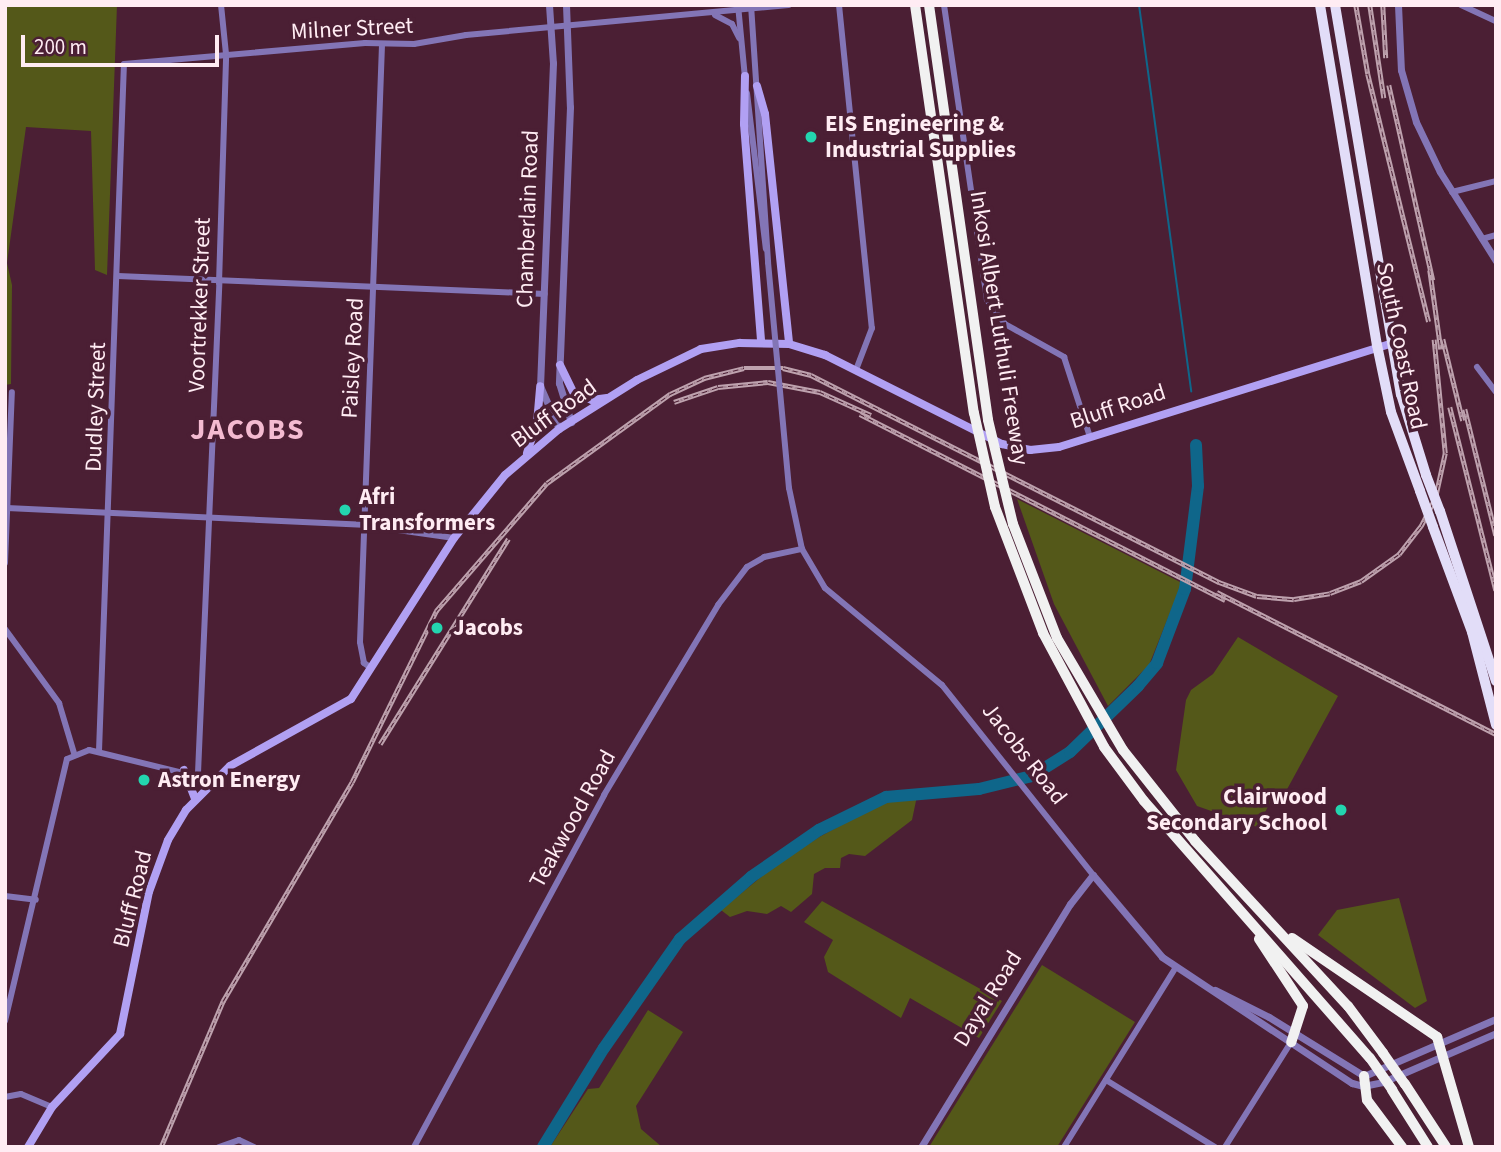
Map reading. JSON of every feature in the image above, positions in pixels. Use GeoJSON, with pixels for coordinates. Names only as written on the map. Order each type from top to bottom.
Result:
{"type":"FeatureCollection","features":[{"type":"Feature","properties":{"kind":"highway","name":"Inkosi Albert Luthuli Freeway"},"geometry":{"type":"LineString","coordinates":[[915,5],[974,413],[995,507],[1043,634],[1088,721],[1144,801],[1370,1058],[1428,1147]]}},
{"type":"Feature","properties":{"kind":"highway","name":"Inkosi Albert Luthuli Freeway"},"geometry":{"type":"LineString","coordinates":[[929,5],[988,421],[1013,524],[1057,638],[1099,713],[1162,802],[1271,922],[1383,1053],[1446,1147]]}},
{"type":"Feature","properties":{"kind":"highway","name":"South Coast Road"},"geometry":{"type":"LineString","coordinates":[[1320,5],[1377,345],[1391,412],[1472,632],[1495,722]]}},
{"type":"Feature","properties":{"kind":"highway","name":"South Coast Road"},"geometry":{"type":"LineString","coordinates":[[1335,5],[1405,410],[1496,681]]}},
{"type":"Feature","properties":{"kind":"highway"},"geometry":{"type":"LineString","coordinates":[[1229,896],[1299,996],[1304,1010],[1293,1039]]}},
{"type":"Feature","properties":{"kind":"highway"},"geometry":{"type":"LineString","coordinates":[[1271,922],[1335,971],[1427,1028],[1441,1044],[1451,1098],[1469,1147]]}},
{"type":"Feature","properties":{"kind":"highway"},"geometry":{"type":"LineString","coordinates":[[1363,1081],[1367,1100],[1402,1147]]}},
{"type":"Feature","properties":{"kind":"main road"},"geometry":{"type":"LineString","coordinates":[[745,76],[744,124],[761,342]]}},
{"type":"Feature","properties":{"kind":"main road"},"geometry":{"type":"LineString","coordinates":[[757,86],[765,114],[789,345]]}},
{"type":"Feature","properties":{"kind":"main road","name":"Bluff Road"},"geometry":{"type":"LineString","coordinates":[[28,1147],[52,1107],[120,1034],[155,874],[176,825],[195,798],[212,780],[250,754],[345,705],[454,538],[527,453],[610,397],[686,355],[761,342],[789,345],[856,370],[1017,449],[1044,449],[1090,437],[1377,345],[1392,343]]}},
{"type":"Feature","properties":{"kind":"main road"},"geometry":{"type":"LineString","coordinates":[[560,365],[574,394],[592,400],[610,397]]}},
{"type":"Feature","properties":{"kind":"main road"},"geometry":{"type":"LineString","coordinates":[[527,453],[537,424],[540,386]]}},
{"type":"Feature","properties":{"kind":"main road"},"geometry":{"type":"LineString","coordinates":[[184,770],[195,798]]}},
{"type":"Feature","properties":{"kind":"street","name":"Voortrekker Street"},"geometry":{"type":"LineString","coordinates":[[198,773],[211,520],[226,54],[221,5]]}},
{"type":"Feature","properties":{"kind":"street","name":"Chamberlain Road"},"geometry":{"type":"LineString","coordinates":[[550,5],[552,30],[540,386],[559,429]]}},
{"type":"Feature","properties":{"kind":"street","name":"Chamberlain Road"},"geometry":{"type":"LineString","coordinates":[[566,5],[568,28],[560,395],[571,422]]}},
{"type":"Feature","properties":{"kind":"street","name":"Milner Street"},"geometry":{"type":"LineString","coordinates":[[124,64],[365,43],[382,46],[714,14],[738,8],[789,5]]}},
{"type":"Feature","properties":{"kind":"street"},"geometry":{"type":"LineString","coordinates":[[944,5],[986,300],[1005,324],[1064,357],[1090,437]]}},
{"type":"Feature","properties":{"kind":"street"},"geometry":{"type":"LineString","coordinates":[[1398,5],[1398,48],[1410,106],[1452,192],[1496,261]]}},
{"type":"Feature","properties":{"kind":"street"},"geometry":{"type":"LineString","coordinates":[[1461,5],[1496,21]]}},
{"type":"Feature","properties":{"kind":"street"},"geometry":{"type":"LineString","coordinates":[[738,8],[768,260]]}},
{"type":"Feature","properties":{"kind":"street"},"geometry":{"type":"LineString","coordinates":[[751,8],[768,260],[789,488],[802,549]]}},
{"type":"Feature","properties":{"kind":"street"},"geometry":{"type":"LineString","coordinates":[[841,8],[872,328],[856,370]]}},
{"type":"Feature","properties":{"kind":"street"},"geometry":{"type":"LineString","coordinates":[[714,14],[732,24],[743,50]]}},
{"type":"Feature","properties":{"kind":"street","name":"Paisley Road"},"geometry":{"type":"LineString","coordinates":[[371,668],[360,652],[382,46]]}},
{"type":"Feature","properties":{"kind":"street","name":"Dudley Street"},"geometry":{"type":"LineString","coordinates":[[99,751],[110,514],[124,64]]}},
{"type":"Feature","properties":{"kind":"street"},"geometry":{"type":"LineString","coordinates":[[1452,192],[1496,181]]}},
{"type":"Feature","properties":{"kind":"street"},"geometry":{"type":"LineString","coordinates":[[1482,239],[1496,235]]}},
{"type":"Feature","properties":{"kind":"street"},"geometry":{"type":"LineString","coordinates":[[118,276],[219,283],[375,284],[545,294]]}},
{"type":"Feature","properties":{"kind":"street"},"geometry":{"type":"LineString","coordinates":[[1477,367],[1496,392]]}},
{"type":"Feature","properties":{"kind":"street"},"geometry":{"type":"LineString","coordinates":[[5,563],[12,392]]}},
{"type":"Feature","properties":{"kind":"street"},"geometry":{"type":"LineString","coordinates":[[7,508],[211,520],[363,525],[454,538]]}},
{"type":"Feature","properties":{"kind":"street","name":"Jacobs Road"},"geometry":{"type":"LineString","coordinates":[[802,549],[833,597],[935,678],[1024,785],[1141,936],[1176,967],[1363,1081]]}},
{"type":"Feature","properties":{"kind":"street","name":"Teakwood Road"},"geometry":{"type":"LineString","coordinates":[[414,1147],[604,795],[718,605],[747,567],[764,557],[802,549]]}},
{"type":"Feature","properties":{"kind":"street"},"geometry":{"type":"LineString","coordinates":[[5,629],[59,703],[74,754]]}},
{"type":"Feature","properties":{"kind":"street"},"geometry":{"type":"LineString","coordinates":[[5,1021],[36,900],[63,768],[74,754],[99,751],[198,773],[212,780]]}},
{"type":"Feature","properties":{"kind":"street","name":"Dayal Road"},"geometry":{"type":"LineString","coordinates":[[921,1147],[1070,904],[1093,875]]}},
{"type":"Feature","properties":{"kind":"street"},"geometry":{"type":"LineString","coordinates":[[5,896],[36,900]]}},
{"type":"Feature","properties":{"kind":"street"},"geometry":{"type":"LineString","coordinates":[[1064,1147],[1176,967]]}},
{"type":"Feature","properties":{"kind":"street"},"geometry":{"type":"LineString","coordinates":[[1363,1081],[1496,1019]]}},
{"type":"Feature","properties":{"kind":"street"},"geometry":{"type":"LineString","coordinates":[[1363,1081],[1444,1056],[1496,1033]]}},
{"type":"Feature","properties":{"kind":"street"},"geometry":{"type":"LineString","coordinates":[[1225,1147],[1293,1039]]}},
{"type":"Feature","properties":{"kind":"street"},"geometry":{"type":"LineString","coordinates":[[1106,1080],[1215,1147]]}},
{"type":"Feature","properties":{"kind":"street"},"geometry":{"type":"LineString","coordinates":[[5,1097],[21,1094],[52,1107]]}},
{"type":"Feature","properties":{"kind":"street"},"geometry":{"type":"LineString","coordinates":[[219,1147],[239,1140],[254,1147]]}},
{"type":"Feature","properties":{"kind":"green space"},"geometry":{"type":"Polygon","coordinates":[[[5,5],[117,5],[107,275],[95,270],[91,131],[26,127],[7,263],[12,285],[11,384],[5,385],[5,5]]]}},
{"type":"Feature","properties":{"kind":"green space"},"geometry":{"type":"Polygon","coordinates":[[[1017,499],[1182,583],[1149,665],[1108,706],[1054,604],[1017,499]]]}},
{"type":"Feature","properties":{"kind":"green space"},"geometry":{"type":"Polygon","coordinates":[[[1238,637],[1338,696],[1285,793],[1276,792],[1257,827],[1197,806],[1176,770],[1186,700],[1191,690],[1213,674],[1238,637]]]}},
{"type":"Feature","properties":{"kind":"green space"},"geometry":{"type":"Polygon","coordinates":[[[917,796],[912,820],[865,856],[849,854],[841,858],[840,868],[825,868],[814,874],[812,894],[791,912],[781,906],[767,914],[747,911],[730,917],[721,910],[779,862],[821,836],[880,804],[917,796]]]}},
{"type":"Feature","properties":{"kind":"green space"},"geometry":{"type":"Polygon","coordinates":[[[1399,898],[1427,1001],[1415,1008],[1318,935],[1337,910],[1399,898]]]}},
{"type":"Feature","properties":{"kind":"green space"},"geometry":{"type":"Polygon","coordinates":[[[822,901],[1002,1001],[979,1038],[910,998],[901,1018],[828,972],[824,957],[833,940],[804,922],[822,901]]]}},
{"type":"Feature","properties":{"kind":"green space"},"geometry":{"type":"Polygon","coordinates":[[[1042,965],[1135,1022],[1057,1147],[929,1147],[1042,965]]]}},
{"type":"Feature","properties":{"kind":"green space"},"geometry":{"type":"Polygon","coordinates":[[[648,1010],[683,1032],[636,1106],[641,1129],[662,1147],[550,1147],[588,1089],[599,1088],[648,1010]]]}},
{"type":"Feature","properties":{"kind":"waterway"},"geometry":{"type":"LineString","coordinates":[[1139,5],[1191,392]]}},
{"type":"Feature","properties":{"kind":"waterway"},"geometry":{"type":"LineString","coordinates":[[543,1147],[604,1048],[680,939],[751,877],[819,830],[886,797],[979,789],[1032,776],[1070,752],[1138,686],[1157,663],[1185,589],[1198,486],[1196,445]]}},
{"type":"Feature","properties":{"kind":"railway"},"geometry":{"type":"LineString","coordinates":[[1356,5],[1368,74],[1429,322]]}},
{"type":"Feature","properties":{"kind":"railway"},"geometry":{"type":"LineString","coordinates":[[1370,5],[1384,98]]}},
{"type":"Feature","properties":{"kind":"railway"},"geometry":{"type":"LineString","coordinates":[[1383,5],[1386,58]]}},
{"type":"Feature","properties":{"kind":"railway"},"geometry":{"type":"LineString","coordinates":[[1389,85],[1433,280]]}},
{"type":"Feature","properties":{"kind":"railway"},"geometry":{"type":"LineString","coordinates":[[1430,270],[1441,349]]}},
{"type":"Feature","properties":{"kind":"railway"},"geometry":{"type":"LineString","coordinates":[[1443,339],[1463,421]]}},
{"type":"Feature","properties":{"kind":"railway"},"geometry":{"type":"LineString","coordinates":[[161,1147],[223,1001],[352,782],[436,611],[547,483],[670,394],[704,378],[744,368],[783,368],[811,375],[1219,582],[1257,596],[1294,599],[1330,593],[1361,581],[1399,554],[1421,526],[1435,499],[1445,453],[1434,340]]}},
{"type":"Feature","properties":{"kind":"railway"},"geometry":{"type":"LineString","coordinates":[[674,402],[718,387],[768,382],[820,392],[871,415]]}},
{"type":"Feature","properties":{"kind":"railway"},"geometry":{"type":"LineString","coordinates":[[1450,407],[1496,590]]}},
{"type":"Feature","properties":{"kind":"railway"},"geometry":{"type":"LineString","coordinates":[[1465,409],[1496,535]]}},
{"type":"Feature","properties":{"kind":"railway"},"geometry":{"type":"LineString","coordinates":[[860,414],[1225,600]]}},
{"type":"Feature","properties":{"kind":"railway"},"geometry":{"type":"LineString","coordinates":[[380,744],[508,539]]}},
{"type":"Feature","properties":{"kind":"railway"},"geometry":{"type":"LineString","coordinates":[[1217,592],[1496,734]]}},
{"type":"Feature","properties":{"kind":"place","name":"EIS Engineering & Industrial Supplies"},"geometry":{"type":"Point","coordinates":[811,137]}},
{"type":"Feature","properties":{"kind":"place","name":"Afri Transformers"},"geometry":{"type":"Point","coordinates":[345,510]}},
{"type":"Feature","properties":{"kind":"place","name":"Jacobs"},"geometry":{"type":"Point","coordinates":[437,628]}},
{"type":"Feature","properties":{"kind":"place","name":"Astron Energy"},"geometry":{"type":"Point","coordinates":[144,780]}},
{"type":"Feature","properties":{"kind":"place","name":"Clairwood Secondary School"},"geometry":{"type":"Point","coordinates":[1341,810]}},
{"type":"Feature","properties":{"kind":"district","name":"JACOBS"},"geometry":{"type":"Point","coordinates":[248,430]}}]}
